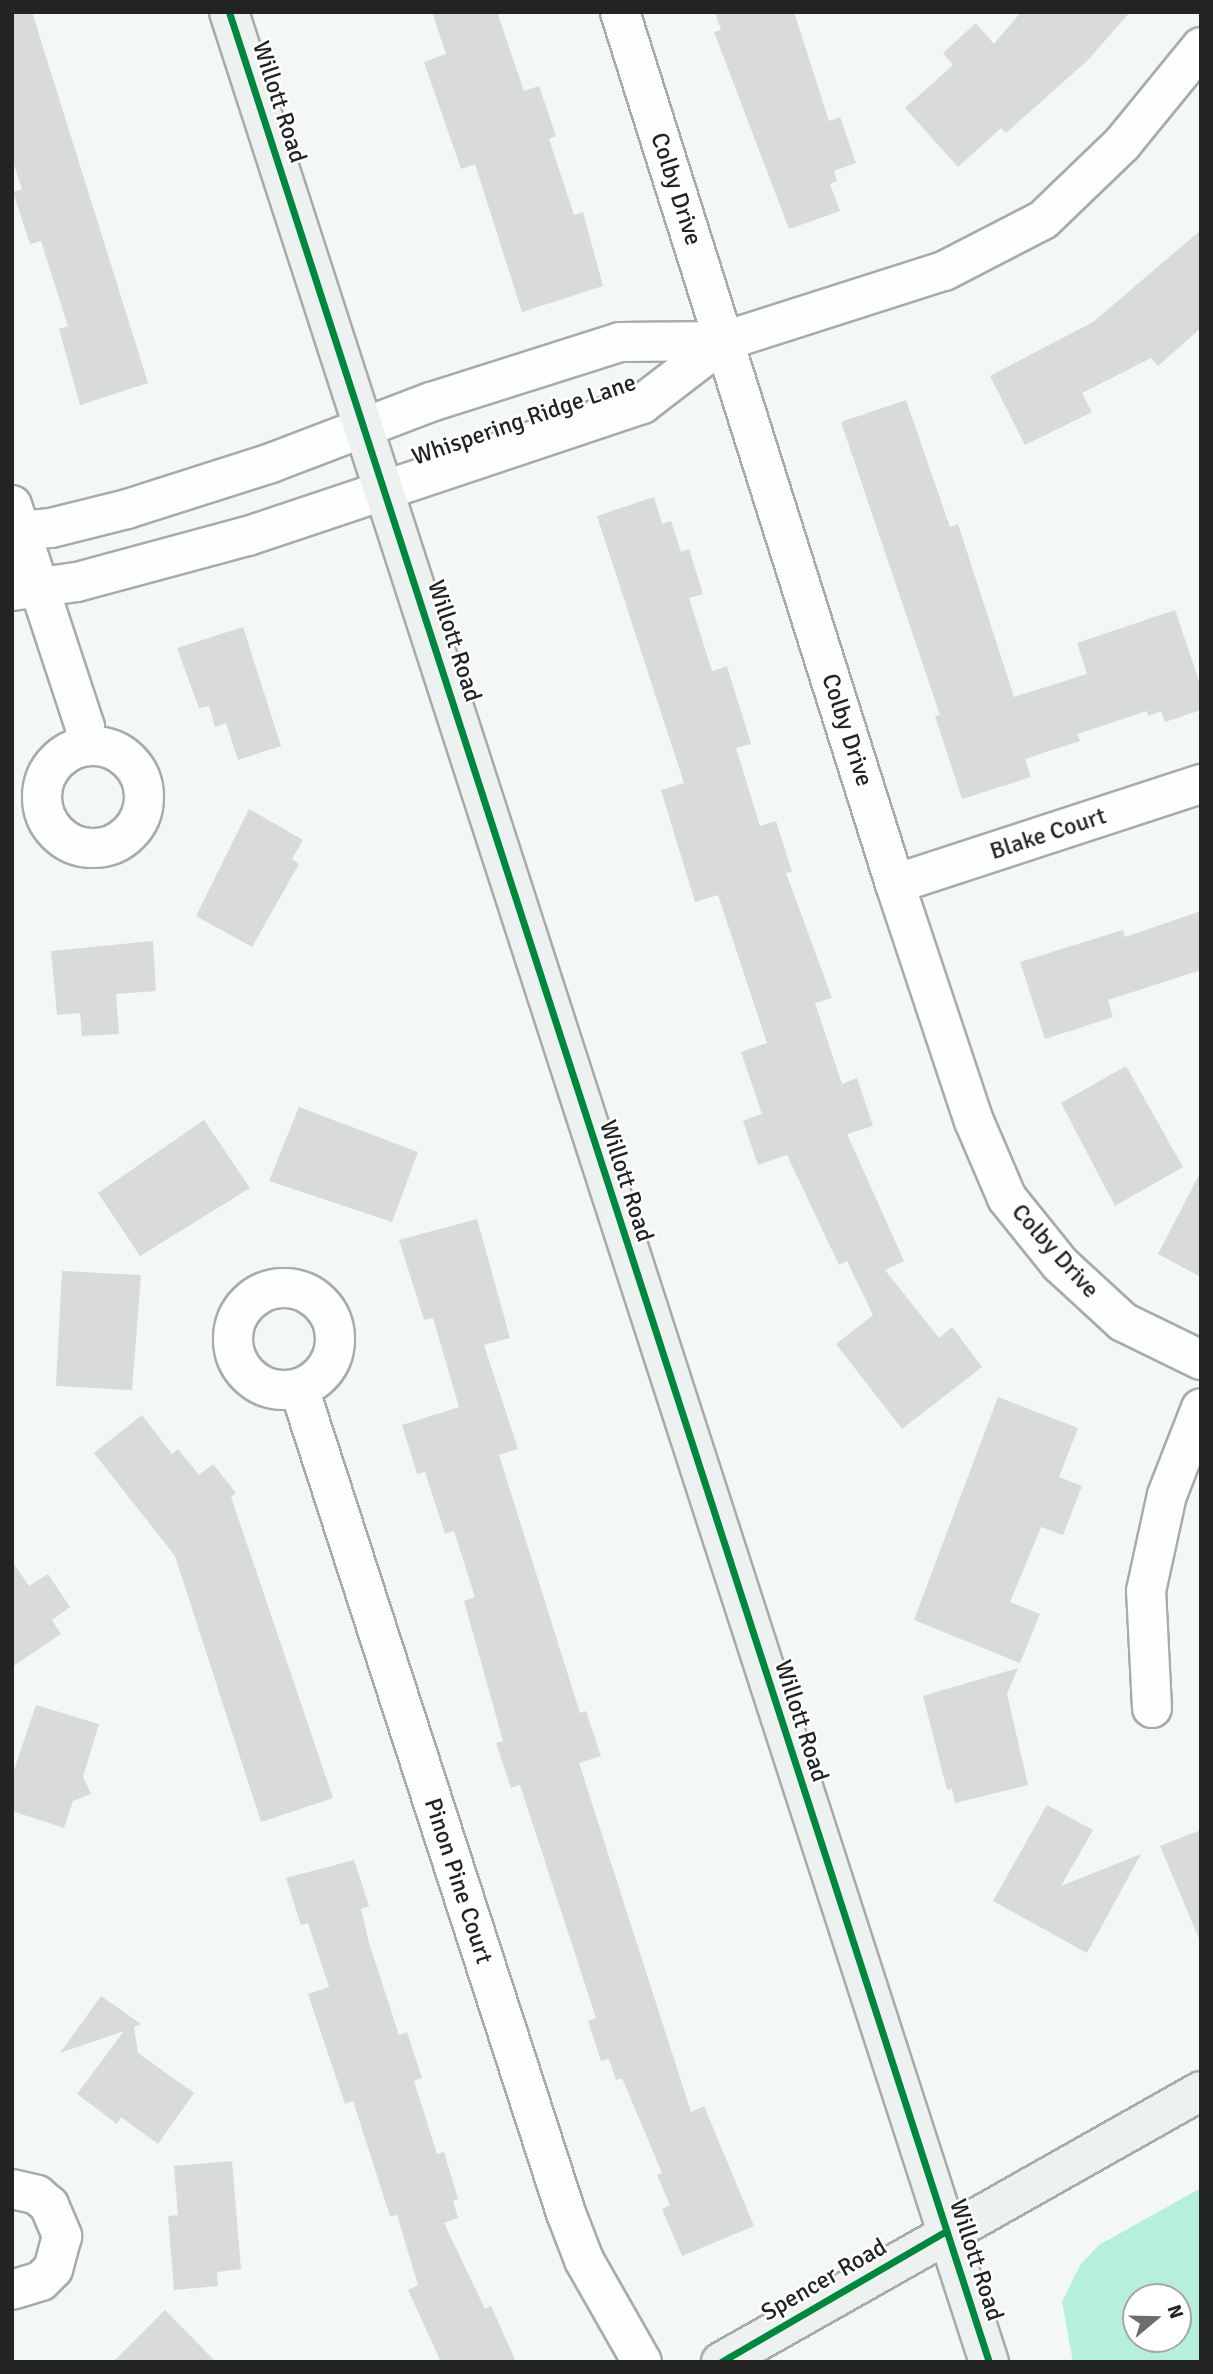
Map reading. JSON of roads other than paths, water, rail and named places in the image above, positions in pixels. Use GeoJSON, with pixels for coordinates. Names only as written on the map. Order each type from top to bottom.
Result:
{"type":"FeatureCollection","features":[{"type":"Feature","properties":{"kind":"main road","name":"Willott Road"},"geometry":{"type":"LineString","coordinates":[[229,12],[366,427],[989,2362]]}},
{"type":"Feature","properties":{"kind":"main road","name":"Spencer Road"},"geometry":{"type":"LineString","coordinates":[[721,2362],[946,2231],[1201,2091]]}},
{"type":"Feature","properties":{"kind":"street","name":"Colby Drive"},"geometry":{"type":"LineString","coordinates":[[620,12],[895,884],[974,1121],[1007,1198],[1060,1264],[1123,1322],[1201,1360]]}},
{"type":"Feature","properties":{"kind":"street","name":"Whispering Ridge Lane"},"geometry":{"type":"LineString","coordinates":[[15,523],[127,509],[620,342],[724,341],[944,271],[1043,220],[1122,144],[1201,47]]}},
{"type":"Feature","properties":{"kind":"street","name":"Whispering Ridge Lane"},"geometry":{"type":"LineString","coordinates":[[26,590],[248,536],[642,404],[724,341]]}},
{"type":"Feature","properties":{"kind":"street"},"geometry":{"type":"LineString","coordinates":[[15,523],[26,590],[85,727],[86,746]]}},
{"type":"Feature","properties":{"kind":"street","name":"Blake Court"},"geometry":{"type":"LineString","coordinates":[[895,884],[1201,784]]}},
{"type":"Feature","properties":{"kind":"street","name":"Pinon Pine Court"},"geometry":{"type":"LineString","coordinates":[[299,1388],[566,2213],[584,2260],[642,2362]]}},
{"type":"Feature","properties":{"kind":"street"},"geometry":{"type":"LineString","coordinates":[[1152,1708],[1146,1591],[1167,1495],[1201,1408]]}},
{"type":"Feature","properties":{"kind":"street"},"geometry":{"type":"LineString","coordinates":[[12,2189],[37,2195],[50,2206],[62,2236],[53,2269],[41,2281],[12,2290]]}}]}
